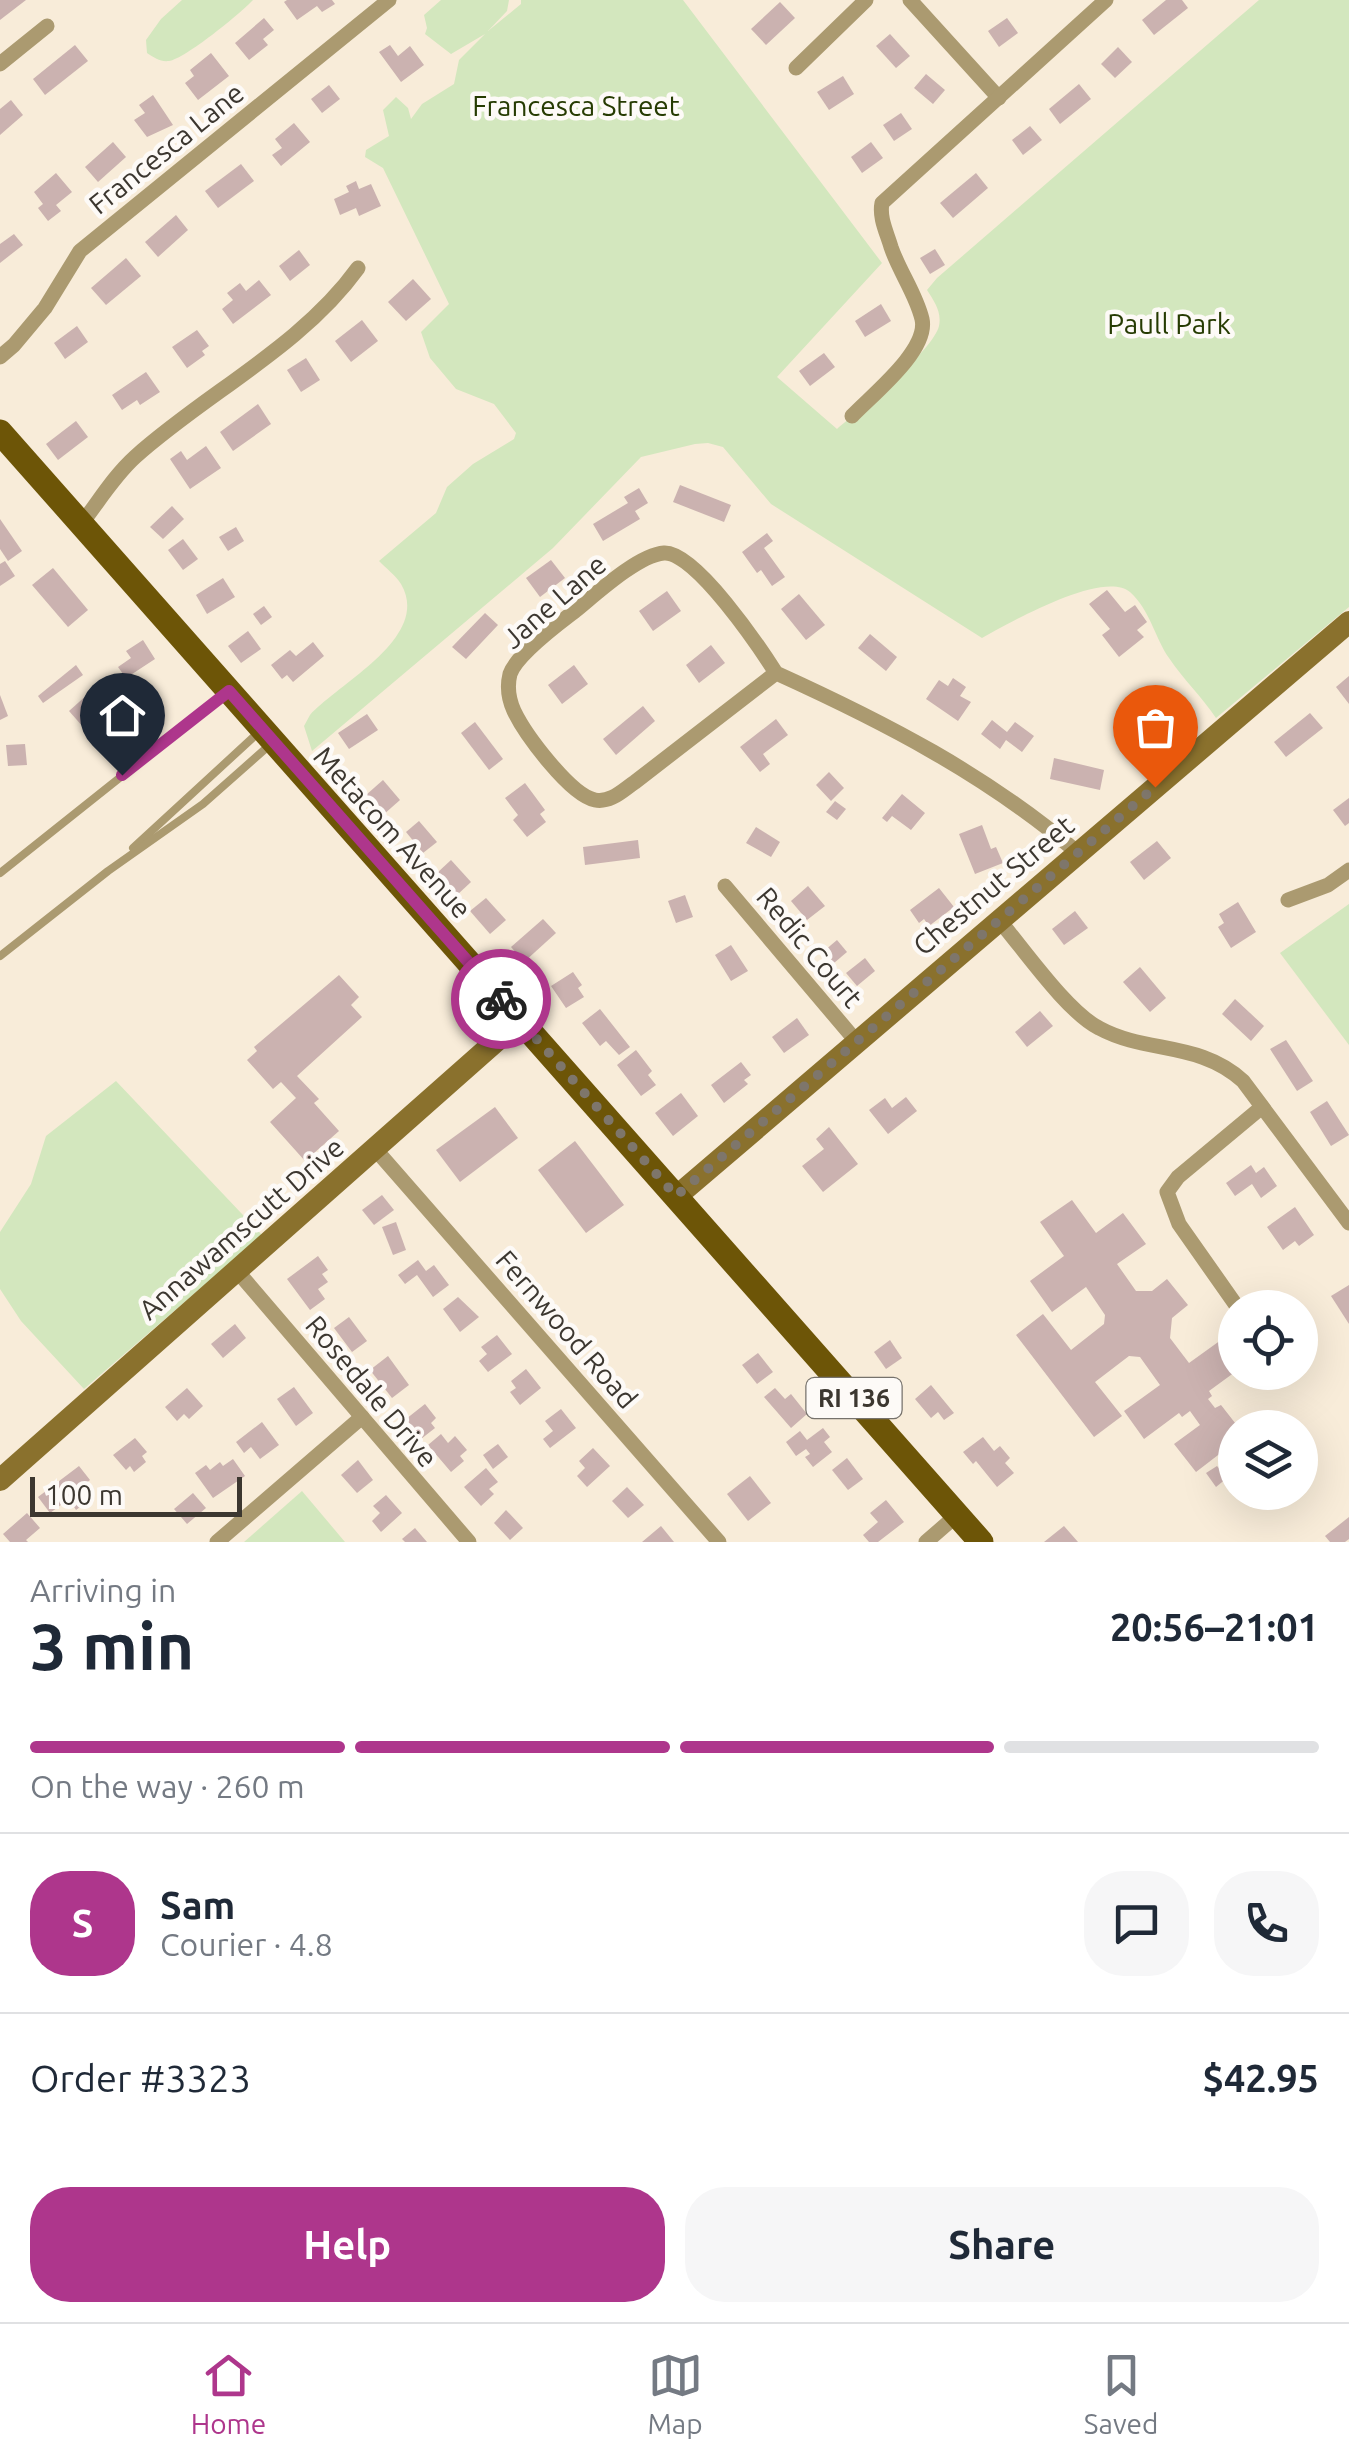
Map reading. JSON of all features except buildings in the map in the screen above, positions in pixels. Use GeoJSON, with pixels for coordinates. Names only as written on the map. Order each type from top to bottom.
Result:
{"type":"FeatureCollection","features":[{"type":"Feature","properties":{"kind":"main road","name":"Metacom Avenue"},"geometry":{"type":"LineString","coordinates":[[0,432],[981,1542]]}},
{"type":"Feature","properties":{"kind":"street","name":"Francesca Lane"},"geometry":{"type":"LineString","coordinates":[[0,357],[44,308],[80,251],[389,0]]}},
{"type":"Feature","properties":{"kind":"street"},"geometry":{"type":"LineString","coordinates":[[796,68],[866,0]]}},
{"type":"Feature","properties":{"kind":"street"},"geometry":{"type":"LineString","coordinates":[[910,0],[998,98]]}},
{"type":"Feature","properties":{"kind":"street"},"geometry":{"type":"LineString","coordinates":[[852,416],[912,353],[922,328],[880,212],[882,203],[1106,0]]}},
{"type":"Feature","properties":{"kind":"street"},"geometry":{"type":"LineString","coordinates":[[0,64],[47,26]]}},
{"type":"Feature","properties":{"kind":"street"},"geometry":{"type":"LineString","coordinates":[[82,523],[136,456],[271,352],[341,292],[358,268]]}},
{"type":"Feature","properties":{"kind":"street","name":"Jane Lane"},"geometry":{"type":"LineString","coordinates":[[660,553],[672,553],[686,561],[703,578],[758,644],[776,673],[613,798],[600,801],[584,796],[567,782],[515,712],[509,694],[511,671],[520,659],[622,574],[660,553]]}},
{"type":"Feature","properties":{"kind":"street","name":"Chestnut Street"},"geometry":{"type":"LineString","coordinates":[[676,1196],[1349,622]]}},
{"type":"Feature","properties":{"kind":"street"},"geometry":{"type":"LineString","coordinates":[[776,673],[907,734],[1016,802],[1078,852]]}},
{"type":"Feature","properties":{"kind":"street"},"geometry":{"type":"LineString","coordinates":[[1288,900],[1328,885],[1349,870]]}},
{"type":"Feature","properties":{"kind":"street","name":"Redic Court"},"geometry":{"type":"LineString","coordinates":[[725,886],[856,1042]]}},
{"type":"Feature","properties":{"kind":"street"},"geometry":{"type":"LineString","coordinates":[[998,919],[1094,1026],[1126,1039],[1220,1062],[1243,1082],[1349,1223]]}},
{"type":"Feature","properties":{"kind":"street","name":"Annawamscutt Drive"},"geometry":{"type":"LineString","coordinates":[[0,1480],[520,1020]]}},
{"type":"Feature","properties":{"kind":"street"},"geometry":{"type":"LineString","coordinates":[[1226,1290],[1180,1224],[1167,1192],[1178,1176],[1262,1107]]}},
{"type":"Feature","properties":{"kind":"street","name":"Fernwood Road"},"geometry":{"type":"LineString","coordinates":[[376,1150],[719,1542]]}},
{"type":"Feature","properties":{"kind":"street","name":"Rosedale Drive"},"geometry":{"type":"LineString","coordinates":[[238,1272],[469,1542]]}},
{"type":"Feature","properties":{"kind":"street"},"geometry":{"type":"LineString","coordinates":[[217,1542],[362,1417]]}},
{"type":"Feature","properties":{"kind":"street"},"geometry":{"type":"LineString","coordinates":[[926,1542],[957,1515]]}},
{"type":"Feature","properties":{"kind":"lane"},"geometry":{"type":"LineString","coordinates":[[0,873],[229,691]]}},
{"type":"Feature","properties":{"kind":"lane"},"geometry":{"type":"LineString","coordinates":[[108,871],[258,734],[267,735]]}},
{"type":"Feature","properties":{"kind":"lane"},"geometry":{"type":"LineString","coordinates":[[0,956],[108,871],[203,804],[267,735]]}},
{"type":"Feature","properties":{"kind":"green space"},"geometry":{"type":"Polygon","coordinates":[[[182,0],[253,0],[187,52],[163,61],[147,53],[146,40],[182,0]]]}},
{"type":"Feature","properties":{"kind":"green space"},"geometry":{"type":"Polygon","coordinates":[[[441,0],[509,0],[507,11],[488,31],[521,0],[683,0],[882,263],[777,377],[837,429],[894,380],[934,337],[939,316],[927,290],[937,278],[1259,0],[1349,0],[1349,607],[1216,718],[1169,658],[1143,607],[1130,592],[1099,587],[1078,592],[982,638],[771,504],[723,447],[695,444],[641,457],[553,548],[312,751],[304,726],[310,715],[378,657],[404,622],[407,604],[401,584],[379,561],[436,513],[447,487],[473,464],[514,439],[516,433],[494,404],[456,389],[430,358],[421,332],[449,304],[383,168],[365,157],[366,150],[389,136],[383,110],[396,97],[408,108],[411,119],[422,104],[454,84],[459,60],[485,34],[451,54],[425,34],[424,15],[441,0]]]}},
{"type":"Feature","properties":{"kind":"green space"},"geometry":{"type":"Polygon","coordinates":[[[1349,904],[1349,1045],[1280,953],[1349,904]]]}},
{"type":"Feature","properties":{"kind":"green space"},"geometry":{"type":"Polygon","coordinates":[[[116,1081],[262,1235],[84,1389],[21,1321],[0,1289],[0,1232],[31,1184],[46,1136],[116,1081]]]}},
{"type":"Feature","properties":{"kind":"green space"},"geometry":{"type":"Polygon","coordinates":[[[302,1491],[345,1542],[244,1542],[302,1491]]]}},
{"type":"Feature","properties":{"kind":"way so far"},"geometry":{"type":"LineString","coordinates":[[501,999],[676,1196],[1155,787]]}},
{"type":"Feature","properties":{"kind":"route"},"geometry":{"type":"LineString","coordinates":[[122,775],[229,691],[501,999]]}},
{"type":"Feature","properties":{"kind":"park label","name":"Francesca Street"},"geometry":{"type":"Point","coordinates":[576,105]}},
{"type":"Feature","properties":{"kind":"park label","name":"Paull Park"},"geometry":{"type":"Point","coordinates":[1169,323]}}]}
